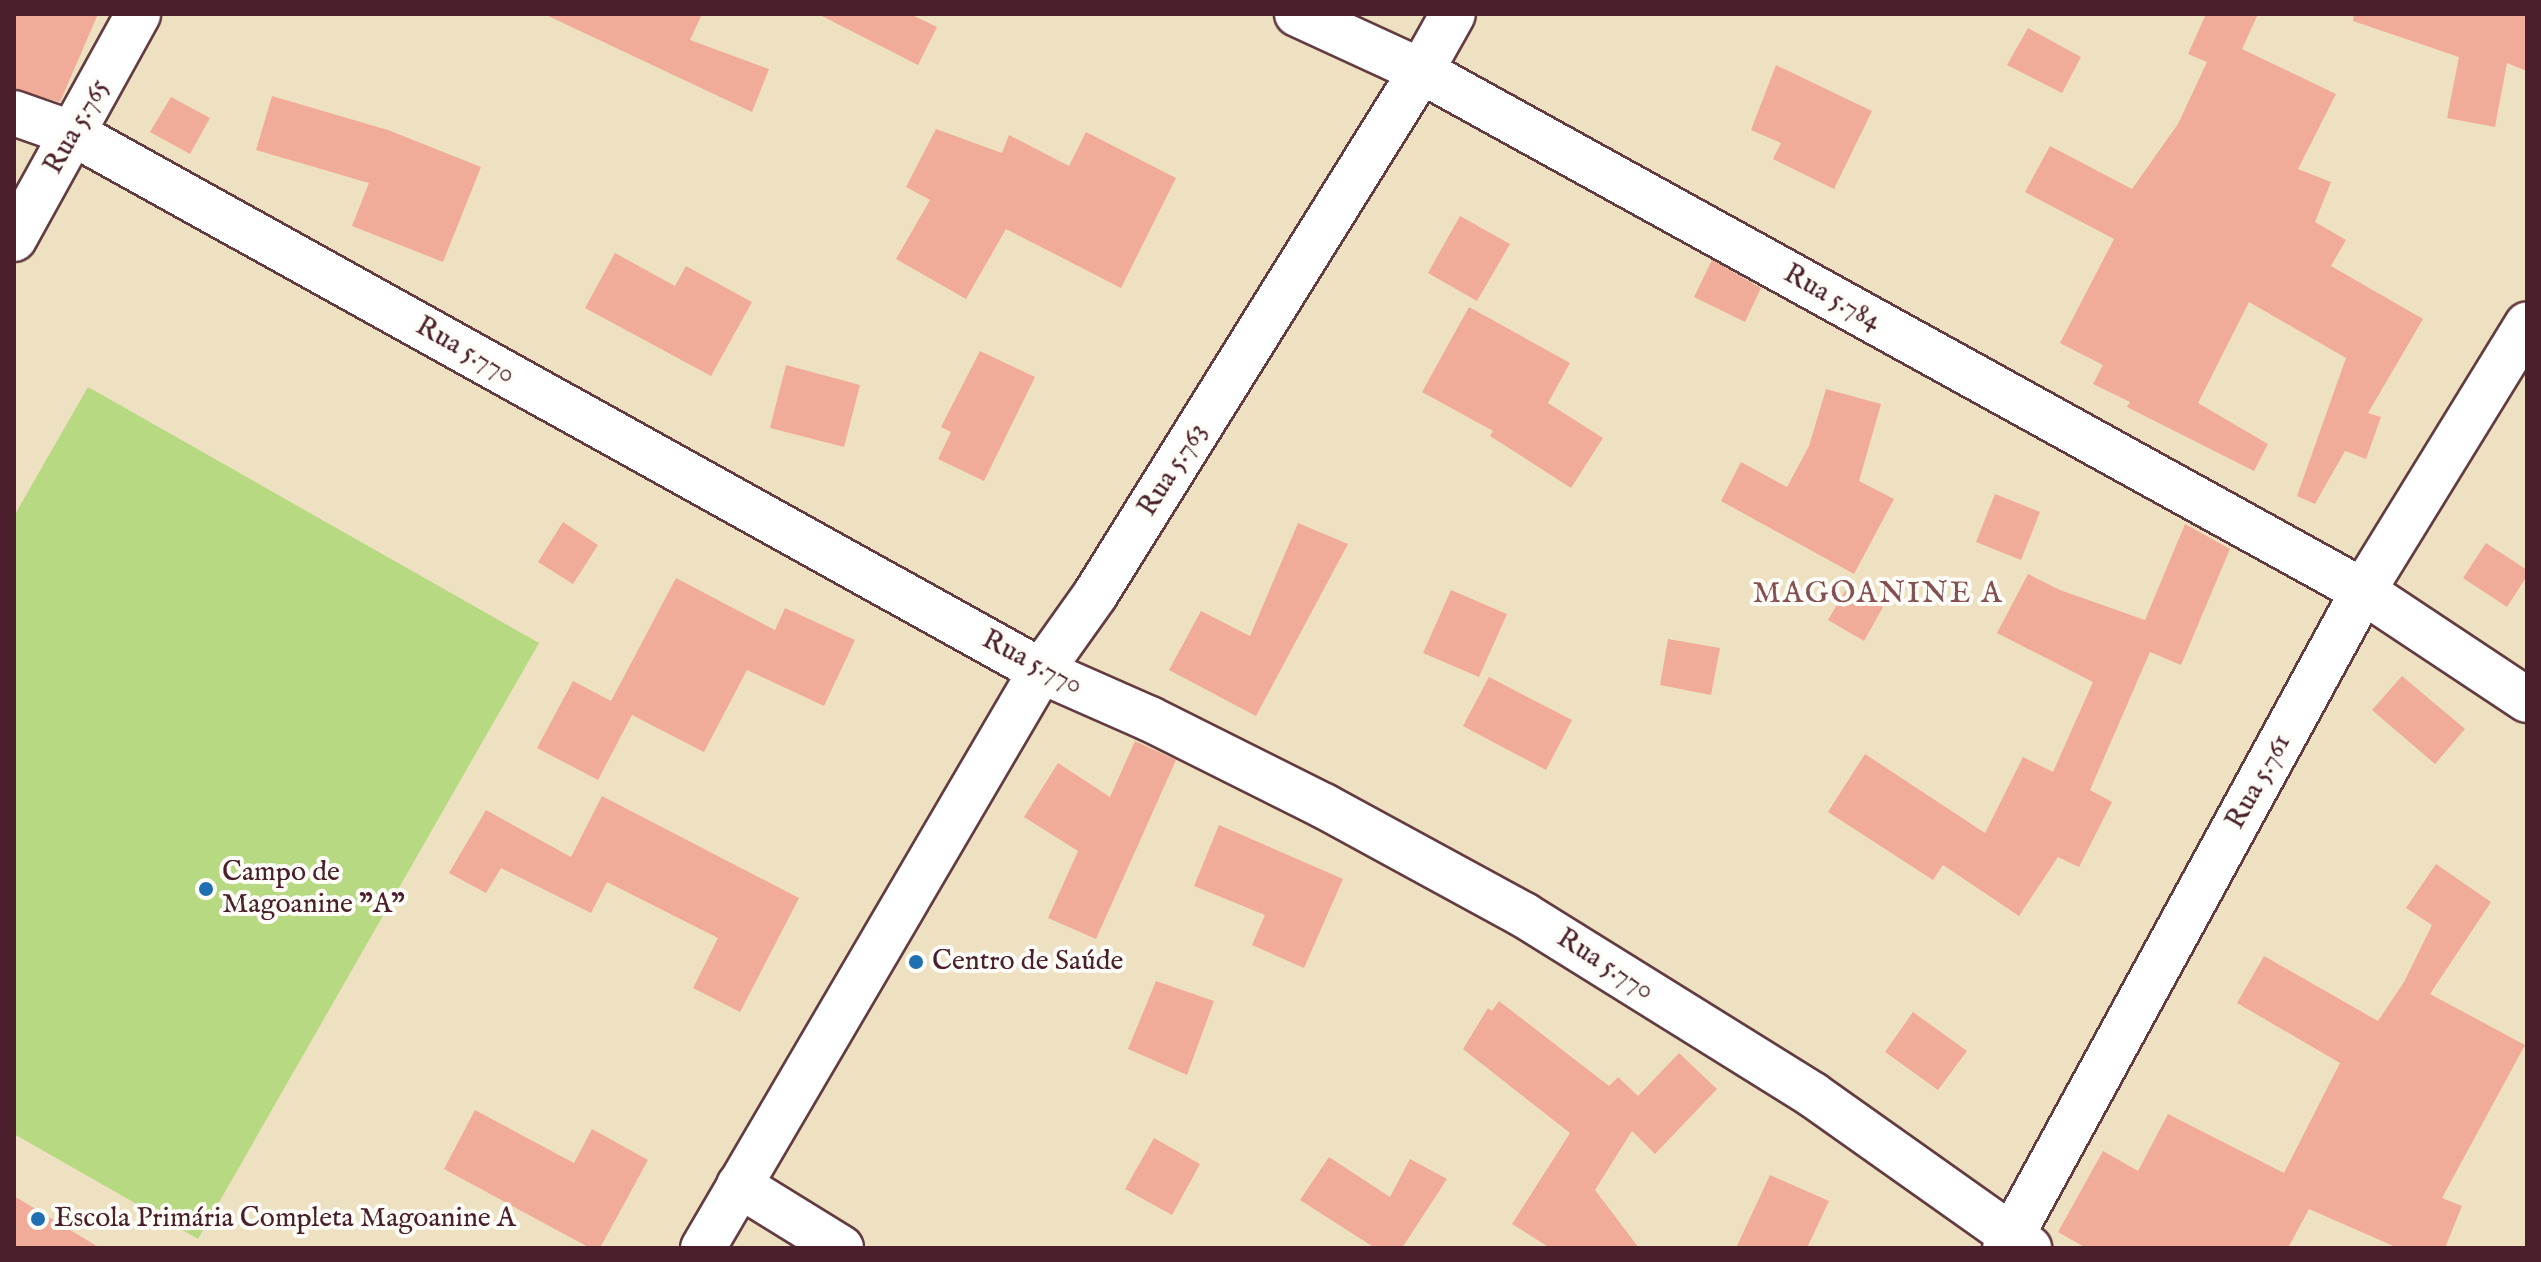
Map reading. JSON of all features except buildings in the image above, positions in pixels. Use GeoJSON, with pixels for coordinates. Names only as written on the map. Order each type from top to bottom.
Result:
{"type":"FeatureCollection","features":[{"type":"Feature","properties":{"kind":"street","name":"Rua 5.765"},"geometry":{"type":"LineString","coordinates":[[14,239],[138,14]]}},
{"type":"Feature","properties":{"kind":"street","name":"Rua 5.784"},"geometry":{"type":"LineString","coordinates":[[1297,14],[1421,71],[2363,591],[2527,700]]}},
{"type":"Feature","properties":{"kind":"street","name":"Rua 5.763"},"geometry":{"type":"LineString","coordinates":[[703,1248],[1041,671],[1095,595],[1421,71],[1453,14]]}},
{"type":"Feature","properties":{"kind":"street","name":"Rua 5.770"},"geometry":{"type":"LineString","coordinates":[[14,113],[74,134],[1041,671],[1150,719],[1324,806],[1524,915],[1813,1095],[2015,1244]]}},
{"type":"Feature","properties":{"kind":"street","name":"Rua 5.761"},"geometry":{"type":"LineString","coordinates":[[2015,1244],[2363,591],[2527,324]]}},
{"type":"Feature","properties":{"kind":"street"},"geometry":{"type":"LineString","coordinates":[[739,1185],[841,1248]]}},
{"type":"Feature","properties":{"kind":"green space","name":"Campo de Magoanine \"A\""},"geometry":{"type":"Polygon","coordinates":[[[88,387],[539,643],[198,1239],[14,1134],[14,516],[88,387]]]}},
{"type":"Feature","properties":{"kind":"place","name":"Campo de Magoanine \"A\""},"geometry":{"type":"Point","coordinates":[206,889]}},
{"type":"Feature","properties":{"kind":"place","name":"Centro de Saúde"},"geometry":{"type":"Point","coordinates":[916,962]}},
{"type":"Feature","properties":{"kind":"place","name":"Escola Primária Completa Magoanine A"},"geometry":{"type":"Point","coordinates":[38,1219]}},
{"type":"Feature","properties":{"kind":"district","name":"MAGOANINE A"},"geometry":{"type":"Point","coordinates":[1878,594]}}]}
